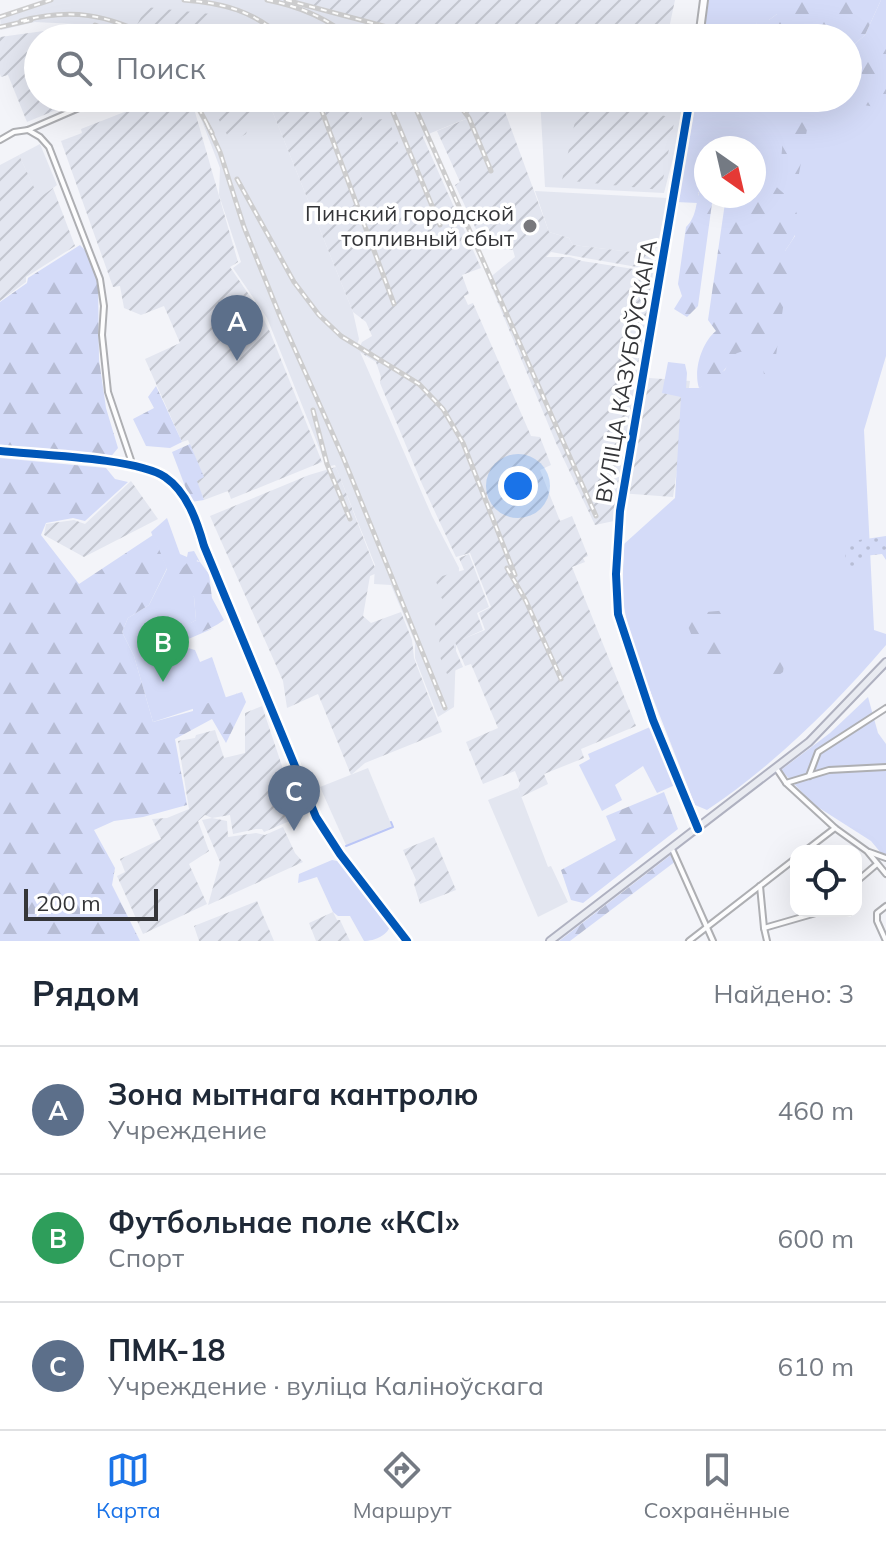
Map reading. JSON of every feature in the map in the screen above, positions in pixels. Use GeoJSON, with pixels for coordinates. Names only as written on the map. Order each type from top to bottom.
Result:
{"type":"FeatureCollection","features":[{"type":"Feature","properties":{"kind":"main road"},"geometry":{"type":"LineString","coordinates":[[550,941],[776,768],[822,729],[886,662]]}},
{"type":"Feature","properties":{"kind":"street"},"geometry":{"type":"LineString","coordinates":[[701,24],[704,0]]}},
{"type":"Feature","properties":{"kind":"street"},"geometry":{"type":"LineString","coordinates":[[0,140],[70,112]]}},
{"type":"Feature","properties":{"kind":"street","name":"ВУЛІЦА КАЗУБОЎСКАГА"},"geometry":{"type":"LineString","coordinates":[[688,112],[622,497],[616,574],[618,614],[626,642],[653,720],[698,829]]}},
{"type":"Feature","properties":{"kind":"street"},"geometry":{"type":"LineString","coordinates":[[28,130],[49,147],[100,279],[108,392],[133,466]]}},
{"type":"Feature","properties":{"kind":"street"},"geometry":{"type":"LineString","coordinates":[[0,451],[149,469],[178,489],[195,516],[316,817],[340,854],[407,941]]}},
{"type":"Feature","properties":{"kind":"street"},"geometry":{"type":"LineString","coordinates":[[809,776],[818,752],[886,708]]}},
{"type":"Feature","properties":{"kind":"street"},"geometry":{"type":"LineString","coordinates":[[786,783],[829,770],[886,767]]}},
{"type":"Feature","properties":{"kind":"street"},"geometry":{"type":"LineString","coordinates":[[776,768],[786,783],[835,828],[867,851],[886,858]]}},
{"type":"Feature","properties":{"kind":"street"},"geometry":{"type":"LineString","coordinates":[[813,845],[835,828]]}},
{"type":"Feature","properties":{"kind":"street"},"geometry":{"type":"LineString","coordinates":[[672,849],[713,941]]}},
{"type":"Feature","properties":{"kind":"street"},"geometry":{"type":"LineString","coordinates":[[867,851],[886,874]]}},
{"type":"Feature","properties":{"kind":"street"},"geometry":{"type":"LineString","coordinates":[[689,941],[790,862]]}},
{"type":"Feature","properties":{"kind":"street"},"geometry":{"type":"LineString","coordinates":[[862,877],[877,864]]}},
{"type":"Feature","properties":{"kind":"street"},"geometry":{"type":"LineString","coordinates":[[760,885],[767,941]]}},
{"type":"Feature","properties":{"kind":"street"},"geometry":{"type":"LineString","coordinates":[[886,906],[877,913],[877,921],[886,941]]}},
{"type":"Feature","properties":{"kind":"street"},"geometry":{"type":"LineString","coordinates":[[764,928],[802,917]]}},
{"type":"Feature","properties":{"kind":"shaded area"},"geometry":{"type":"Polygon","coordinates":[[[46,0],[304,0],[307,5],[385,24],[35,22],[1,30],[0,16],[46,0]]]}},
{"type":"Feature","properties":{"kind":"shaded area"},"geometry":{"type":"Polygon","coordinates":[[[304,0],[675,0],[670,24],[385,24],[307,5],[304,0]]]}},
{"type":"Feature","properties":{"kind":"shaded area"},"geometry":{"type":"Polygon","coordinates":[[[146,7],[211,14],[208,24],[138,24],[146,7]]]}},
{"type":"Feature","properties":{"kind":"shaded area"},"geometry":{"type":"Polygon","coordinates":[[[24,34],[24,112],[51,112],[27,122],[8,75],[1,77],[0,74],[0,37],[24,34]]]}},
{"type":"Feature","properties":{"kind":"shaded area"},"geometry":{"type":"Polygon","coordinates":[[[124,112],[195,112],[238,262],[230,267],[270,332],[322,462],[231,499],[228,491],[204,500],[196,481],[203,476],[188,440],[182,442],[145,359],[180,343],[164,306],[141,315],[124,308],[120,286],[113,287],[61,141],[82,133],[81,129],[124,112]]]}},
{"type":"Feature","properties":{"kind":"shaded area"},"geometry":{"type":"Polygon","coordinates":[[[197,112],[273,112],[353,312],[359,339],[357,345],[432,516],[459,568],[454,707],[438,717],[415,658],[415,642],[391,585],[374,584],[375,565],[335,465],[330,466],[324,460],[267,318],[233,268],[241,262],[219,195],[220,168],[197,112]]]}},
{"type":"Feature","properties":{"kind":"shaded area"},"geometry":{"type":"Polygon","coordinates":[[[215,112],[253,112],[246,134],[231,142],[215,112]]]}},
{"type":"Feature","properties":{"kind":"shaded area"},"geometry":{"type":"Polygon","coordinates":[[[273,112],[360,112],[363,120],[388,119],[399,145],[422,135],[481,268],[462,275],[469,294],[464,296],[468,305],[473,303],[531,436],[540,437],[551,465],[540,470],[560,521],[572,516],[588,556],[583,558],[585,562],[572,567],[636,726],[581,749],[584,758],[544,774],[548,784],[521,797],[515,771],[483,784],[466,742],[498,728],[471,664],[465,666],[455,642],[453,644],[463,667],[447,674],[438,652],[440,636],[433,620],[449,609],[435,578],[464,570],[459,558],[469,554],[489,607],[477,613],[483,630],[463,639],[485,630],[479,613],[491,607],[470,553],[456,557],[380,383],[376,362],[358,351],[362,342],[372,336],[366,322],[353,312],[273,112]]]}},
{"type":"Feature","properties":{"kind":"shaded area"},"geometry":{"type":"Polygon","coordinates":[[[360,112],[482,112],[399,146],[363,120],[360,112]]]}},
{"type":"Feature","properties":{"kind":"shaded area"},"geometry":{"type":"Polygon","coordinates":[[[468,112],[505,112],[549,232],[569,238],[573,245],[657,255],[654,270],[551,252],[546,257],[570,257],[653,272],[636,377],[690,381],[673,497],[619,493],[614,521],[595,525],[556,443],[488,279],[515,257],[513,250],[485,248],[455,185],[460,182],[437,131],[471,117],[468,112]]]}},
{"type":"Feature","properties":{"kind":"shaded area"},"geometry":{"type":"Polygon","coordinates":[[[541,112],[685,112],[664,193],[545,187],[541,112]]]}},
{"type":"Feature","properties":{"kind":"shaded area"},"geometry":{"type":"Polygon","coordinates":[[[577,112],[645,112],[675,118],[661,190],[562,180],[577,112]]]}},
{"type":"Feature","properties":{"kind":"shaded area"},"geometry":{"type":"Polygon","coordinates":[[[40,144],[57,185],[39,199],[19,155],[40,144]]]}},
{"type":"Feature","properties":{"kind":"shaded area"},"geometry":{"type":"Polygon","coordinates":[[[19,155],[39,198],[53,188],[75,246],[26,277],[26,282],[0,301],[0,165],[19,155]]]}},
{"type":"Feature","properties":{"kind":"shaded area"},"geometry":{"type":"Polygon","coordinates":[[[535,191],[668,198],[657,247],[648,254],[573,245],[569,238],[549,232],[535,191]]]}},
{"type":"Feature","properties":{"kind":"shaded area"},"geometry":{"type":"Polygon","coordinates":[[[336,467],[377,573],[370,576],[363,616],[371,623],[401,612],[412,640],[414,658],[442,732],[365,763],[351,775],[318,694],[287,708],[283,681],[210,516],[336,467]]]}},
{"type":"Feature","properties":{"kind":"shaded area"},"geometry":{"type":"Polygon","coordinates":[[[131,481],[158,519],[84,557],[44,535],[46,524],[74,520],[85,524],[131,481]]]}},
{"type":"Feature","properties":{"kind":"shaded area"},"geometry":{"type":"Polygon","coordinates":[[[262,706],[299,817],[264,832],[256,829],[233,834],[230,815],[212,818],[205,815],[198,821],[209,851],[189,864],[207,904],[143,934],[117,876],[125,872],[120,859],[161,839],[152,819],[167,818],[189,809],[178,741],[215,730],[224,758],[245,753],[245,713],[262,706]]]}},
{"type":"Feature","properties":{"kind":"shaded area"},"geometry":{"type":"Polygon","coordinates":[[[368,768],[392,826],[346,845],[320,787],[368,768]]]}},
{"type":"Feature","properties":{"kind":"shaded area"},"geometry":{"type":"Polygon","coordinates":[[[518,788],[548,867],[551,866],[568,902],[538,917],[488,800],[518,788]]]}},
{"type":"Feature","properties":{"kind":"shaded area"},"geometry":{"type":"Polygon","coordinates":[[[202,820],[227,821],[228,837],[256,833],[265,835],[283,827],[295,853],[303,862],[208,905],[220,862],[202,820]]]}},
{"type":"Feature","properties":{"kind":"shaded area"},"geometry":{"type":"Polygon","coordinates":[[[434,837],[456,890],[420,904],[414,884],[416,880],[403,850],[434,837]]]}},
{"type":"Feature","properties":{"kind":"shaded area"},"geometry":{"type":"Polygon","coordinates":[[[257,901],[274,941],[199,941],[194,926],[257,901]]]}},
{"type":"Feature","properties":{"kind":"shaded area"},"geometry":{"type":"Polygon","coordinates":[[[333,912],[350,941],[316,941],[309,923],[333,912]]]}},
{"type":"Feature","properties":{"kind":"green space"},"geometry":{"type":"Polygon","coordinates":[[[709,0],[777,0],[777,14],[769,20],[756,24],[705,24],[709,0]]]}},
{"type":"Feature","properties":{"kind":"green space"},"geometry":{"type":"Polygon","coordinates":[[[777,0],[881,0],[862,38],[862,24],[756,24],[760,16],[769,20],[777,14],[777,0]]]}},
{"type":"Feature","properties":{"kind":"green space"},"geometry":{"type":"Polygon","coordinates":[[[881,0],[886,0],[886,356],[864,430],[874,630],[886,634],[886,645],[802,734],[756,774],[707,810],[695,805],[632,645],[622,598],[624,544],[675,498],[681,397],[662,393],[668,362],[685,364],[686,388],[699,388],[725,370],[731,356],[740,351],[762,351],[785,251],[795,236],[766,190],[766,136],[694,136],[694,203],[676,202],[691,112],[862,112],[862,38],[881,0]]]}},
{"type":"Feature","properties":{"kind":"green space"},"geometry":{"type":"Polygon","coordinates":[[[886,39],[886,109],[864,105],[862,101],[862,73],[868,50],[886,39]]]}},
{"type":"Feature","properties":{"kind":"green space"},"geometry":{"type":"Polygon","coordinates":[[[792,116],[802,117],[808,124],[796,190],[784,185],[781,170],[782,126],[792,116]]]}},
{"type":"Feature","properties":{"kind":"green space"},"geometry":{"type":"Polygon","coordinates":[[[766,180],[790,201],[798,222],[785,251],[790,260],[773,376],[764,375],[761,351],[743,352],[735,355],[717,379],[699,388],[697,373],[700,357],[716,331],[708,320],[724,208],[766,208],[766,180]]]}},
{"type":"Feature","properties":{"kind":"green space"},"geometry":{"type":"Polygon","coordinates":[[[695,208],[711,208],[698,306],[687,317],[674,309],[682,296],[678,284],[686,227],[695,208]]]}},
{"type":"Feature","properties":{"kind":"green space"},"geometry":{"type":"Polygon","coordinates":[[[80,245],[87,252],[98,280],[99,360],[106,408],[118,448],[109,459],[0,449],[0,302],[27,283],[28,278],[80,245]]]}},
{"type":"Feature","properties":{"kind":"green space"},"geometry":{"type":"Polygon","coordinates":[[[156,386],[182,442],[170,448],[146,446],[133,419],[154,408],[148,397],[156,386]]]}},
{"type":"Feature","properties":{"kind":"green space"},"geometry":{"type":"Polygon","coordinates":[[[190,444],[204,477],[197,481],[204,500],[191,502],[172,452],[190,444]]]}},
{"type":"Feature","properties":{"kind":"green space"},"geometry":{"type":"Polygon","coordinates":[[[0,458],[106,468],[115,479],[128,482],[85,521],[73,518],[46,523],[41,535],[79,584],[153,535],[167,568],[149,605],[128,618],[122,632],[134,656],[153,722],[242,692],[246,702],[226,743],[212,719],[175,739],[187,805],[114,821],[94,830],[115,868],[112,885],[140,941],[0,941],[0,458]]]}},
{"type":"Feature","properties":{"kind":"green space"},"geometry":{"type":"Polygon","coordinates":[[[167,518],[180,554],[187,557],[188,552],[194,551],[200,562],[197,560],[190,593],[194,597],[196,620],[184,627],[164,627],[171,640],[214,628],[186,640],[188,648],[195,650],[200,662],[212,657],[226,698],[153,722],[134,656],[122,632],[128,618],[149,605],[167,569],[151,532],[167,518]]]}},
{"type":"Feature","properties":{"kind":"green space"},"geometry":{"type":"Polygon","coordinates":[[[886,536],[886,560],[882,554],[864,556],[860,566],[846,569],[845,546],[857,545],[859,540],[886,536]]]}},
{"type":"Feature","properties":{"kind":"green space"},"geometry":{"type":"Polygon","coordinates":[[[190,560],[200,562],[209,574],[212,598],[224,620],[192,635],[156,638],[151,631],[196,620],[194,597],[173,585],[173,577],[190,560]]]}},
{"type":"Feature","properties":{"kind":"green space"},"geometry":{"type":"Polygon","coordinates":[[[729,610],[724,657],[706,671],[683,614],[729,610]]]}},
{"type":"Feature","properties":{"kind":"green space"},"geometry":{"type":"Polygon","coordinates":[[[770,645],[783,647],[785,659],[783,672],[772,680],[766,680],[760,669],[770,645]]]}},
{"type":"Feature","properties":{"kind":"green space"},"geometry":{"type":"Polygon","coordinates":[[[868,697],[878,733],[886,744],[886,859],[871,841],[813,804],[781,770],[830,733],[868,697]]]}},
{"type":"Feature","properties":{"kind":"green space"},"geometry":{"type":"Polygon","coordinates":[[[650,727],[675,785],[657,793],[643,766],[615,785],[622,800],[602,811],[579,765],[590,759],[588,754],[650,727]]]}},
{"type":"Feature","properties":{"kind":"green space"},"geometry":{"type":"Polygon","coordinates":[[[664,792],[678,829],[583,903],[571,900],[561,870],[616,840],[606,816],[664,792]]]}},
{"type":"Feature","properties":{"kind":"green space"},"geometry":{"type":"Polygon","coordinates":[[[672,854],[676,861],[570,941],[559,941],[672,854]]]}},
{"type":"Feature","properties":{"kind":"green space"},"geometry":{"type":"Polygon","coordinates":[[[332,860],[343,862],[391,923],[381,936],[364,941],[350,916],[338,916],[333,912],[317,877],[298,883],[299,874],[332,860]]]}},
{"type":"Feature","properties":{"kind":"waterway"},"geometry":{"type":"LineString","coordinates":[[346,846],[393,827],[391,822]]}},
{"type":"Feature","properties":{"kind":"railway"},"geometry":{"type":"LineString","coordinates":[[0,17],[51,0]]}},
{"type":"Feature","properties":{"kind":"railway"},"geometry":{"type":"LineString","coordinates":[[184,0],[237,10],[265,24]]}},
{"type":"Feature","properties":{"kind":"railway"},"geometry":{"type":"LineString","coordinates":[[267,0],[311,13],[331,24]]}},
{"type":"Feature","properties":{"kind":"railway"},"geometry":{"type":"LineString","coordinates":[[286,0],[376,24]]}},
{"type":"Feature","properties":{"kind":"railway"},"geometry":{"type":"LineString","coordinates":[[21,21],[73,14],[122,24]]}},
{"type":"Feature","properties":{"kind":"railway"},"geometry":{"type":"LineString","coordinates":[[0,27],[31,20]]}},
{"type":"Feature","properties":{"kind":"railway"},"geometry":{"type":"LineString","coordinates":[[201,112],[212,133]]}},
{"type":"Feature","properties":{"kind":"railway"},"geometry":{"type":"LineString","coordinates":[[322,112],[394,304]]}},
{"type":"Feature","properties":{"kind":"railway"},"geometry":{"type":"LineString","coordinates":[[393,112],[440,225]]}},
{"type":"Feature","properties":{"kind":"railway"},"geometry":{"type":"LineString","coordinates":[[417,112],[596,516]]}},
{"type":"Feature","properties":{"kind":"railway"},"geometry":{"type":"LineString","coordinates":[[464,112],[491,171]]}},
{"type":"Feature","properties":{"kind":"railway"},"geometry":{"type":"LineString","coordinates":[[207,124],[280,316],[343,457],[445,708]]}},
{"type":"Feature","properties":{"kind":"railway"},"geometry":{"type":"LineString","coordinates":[[237,179],[294,282],[319,315],[341,336],[419,384],[443,409],[463,443],[515,575]]}},
{"type":"Feature","properties":{"kind":"railway"},"geometry":{"type":"LineString","coordinates":[[313,410],[327,464],[350,519]]}},
{"type":"Feature","properties":{"kind":"railway"},"geometry":{"type":"LineString","coordinates":[[507,568],[526,601],[561,679]]}},
{"type":"Feature","properties":{"kind":"cycle path"},"geometry":{"type":"LineString","coordinates":[[688,112],[620,511],[616,574],[618,614],[653,720],[698,829]]}},
{"type":"Feature","properties":{"kind":"cycle path"},"geometry":{"type":"LineString","coordinates":[[0,451],[133,465],[173,483],[194,517],[316,817],[340,854],[407,941]]}},
{"type":"Feature","properties":{"kind":"place","name":"Пинский городской топливный сбыт"},"geometry":{"type":"Point","coordinates":[530,226]}},
{"type":"Feature","properties":{"kind":"place","name":"Зона мытнага кантролю"},"geometry":{"type":"Point","coordinates":[237,361]}},
{"type":"Feature","properties":{"kind":"place","name":"Футбольнае поле «КСІ»"},"geometry":{"type":"Point","coordinates":[163,682]}},
{"type":"Feature","properties":{"kind":"place","name":"ПМК-18"},"geometry":{"type":"Point","coordinates":[294,831]}}]}
